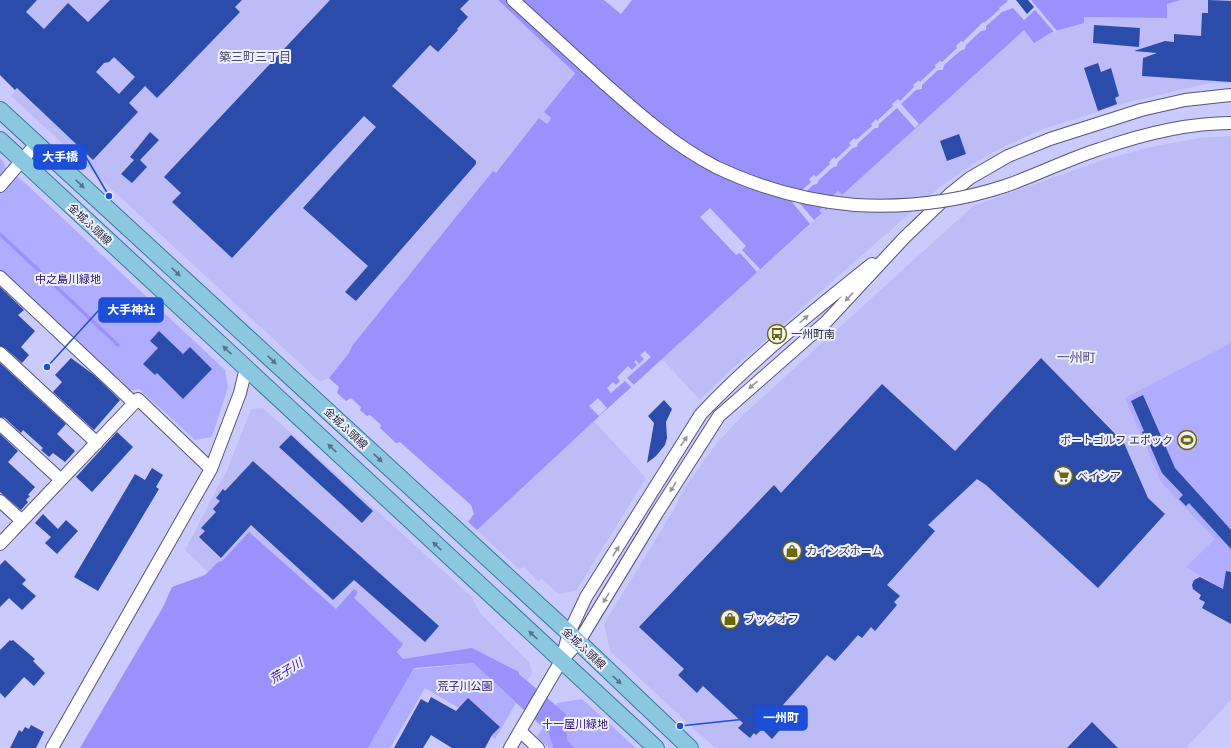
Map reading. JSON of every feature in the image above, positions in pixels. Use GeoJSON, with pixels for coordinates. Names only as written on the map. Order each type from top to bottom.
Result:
{"type":"FeatureCollection","features":[{"type":"Feature","properties":{"kind":"main road","name":"金城ふ頭線"},"geometry":{"type":"LineString","coordinates":[[0,110],[574,638],[690,748]]}},
{"type":"Feature","properties":{"kind":"main road","name":"金城ふ頭線"},"geometry":{"type":"LineString","coordinates":[[0,140],[656,748]]}},
{"type":"Feature","properties":{"kind":"street"},"geometry":{"type":"LineString","coordinates":[[514,0],[621,98],[660,131],[688,150],[715,166],[744,179],[782,192],[833,203],[885,206],[920,204],[967,197],[1011,184],[1100,149],[1150,135],[1192,127],[1231,124]]}},
{"type":"Feature","properties":{"kind":"street"},"geometry":{"type":"LineString","coordinates":[[510,748],[574,638],[719,416],[826,322],[904,238],[950,194],[970,178],[1008,156],[1050,139],[1141,110],[1185,100],[1231,95]]}},
{"type":"Feature","properties":{"kind":"street"},"geometry":{"type":"LineString","coordinates":[[0,186],[36,144]]}},
{"type":"Feature","properties":{"kind":"street"},"geometry":{"type":"LineString","coordinates":[[574,638],[586,597],[702,414],[722,392],[817,307],[904,238]]}},
{"type":"Feature","properties":{"kind":"street"},"geometry":{"type":"LineString","coordinates":[[0,277],[134,403]]}},
{"type":"Feature","properties":{"kind":"street"},"geometry":{"type":"LineString","coordinates":[[0,353],[97,443]]}},
{"type":"Feature","properties":{"kind":"street"},"geometry":{"type":"LineString","coordinates":[[52,748],[211,469],[240,393],[246,368]]}},
{"type":"Feature","properties":{"kind":"street"},"geometry":{"type":"LineString","coordinates":[[0,544],[138,399],[211,469]]}},
{"type":"Feature","properties":{"kind":"street"},"geometry":{"type":"LineString","coordinates":[[0,424],[61,480]]}},
{"type":"Feature","properties":{"kind":"street"},"geometry":{"type":"LineString","coordinates":[[0,501],[22,521]]}},
{"type":"Feature","properties":{"kind":"street"},"geometry":{"type":"LineString","coordinates":[[520,731],[538,748]]}},
{"type":"Feature","properties":{"kind":"shaded area"},"geometry":{"type":"Polygon","coordinates":[[[0,0],[497,0],[575,72],[544,112],[551,118],[547,124],[539,119],[496,173],[493,172],[352,346],[349,353],[329,378],[320,382],[11,96],[43,61],[0,0]]]}},
{"type":"Feature","properties":{"kind":"shaded area"},"geometry":{"type":"Polygon","coordinates":[[[1181,0],[1231,0],[1231,83],[1206,84],[1129,102],[1043,129],[1005,146],[976,162],[940,187],[725,375],[700,400],[662,359],[822,214],[819,211],[838,191],[842,195],[1025,29],[1034,42],[1052,32],[1084,23],[1084,17],[1166,18],[1167,4],[1181,0]]]}},
{"type":"Feature","properties":{"kind":"shaded area"},"geometry":{"type":"Polygon","coordinates":[[[1231,136],[1231,700],[1187,747],[1188,748],[715,748],[610,651],[604,624],[673,511],[686,486],[716,444],[743,415],[973,206],[1106,159],[1151,147],[1199,138],[1231,136]]]}},
{"type":"Feature","properties":{"kind":"shaded area"},"geometry":{"type":"Polygon","coordinates":[[[263,408],[472,597],[480,613],[529,662],[532,674],[527,681],[519,672],[444,653],[403,659],[397,652],[402,644],[353,598],[358,592],[355,590],[336,609],[249,532],[221,562],[219,561],[208,572],[185,550],[228,468],[251,409],[263,408]]]}},
{"type":"Feature","properties":{"kind":"shaded area"},"geometry":{"type":"Polygon","coordinates":[[[594,421],[646,478],[576,591],[558,594],[542,579],[538,581],[524,567],[519,569],[477,530],[594,421]]]}},
{"type":"Feature","properties":{"kind":"green space","name":"中之島川緑地"},"geometry":{"type":"Polygon","coordinates":[[[0,158],[4,162],[5,167],[25,183],[225,370],[228,387],[212,437],[195,440],[139,389],[127,391],[0,273],[0,158]]]}},
{"type":"Feature","properties":{"kind":"green space","name":"ポートゴルフ エポック"},"geometry":{"type":"Polygon","coordinates":[[[1231,343],[1231,593],[1186,567],[1215,539],[1161,482],[1125,398],[1231,343]]]}},
{"type":"Feature","properties":{"kind":"green space","name":"荒子川公園"},"geometry":{"type":"Polygon","coordinates":[[[473,663],[516,703],[495,739],[459,708],[425,688],[390,748],[368,748],[414,668],[417,669],[473,663]]]}},
{"type":"Feature","properties":{"kind":"green space","name":"十一屋川緑地"},"geometry":{"type":"Polygon","coordinates":[[[582,699],[636,748],[549,748],[537,737],[557,703],[582,699]]]}},
{"type":"Feature","properties":{"kind":"water"},"geometry":{"type":"Polygon","coordinates":[[[498,0],[604,0],[621,14],[632,0],[1181,0],[1167,4],[1167,18],[1084,17],[1084,23],[1052,32],[1034,43],[1024,30],[842,195],[838,191],[833,196],[836,200],[826,210],[823,207],[819,211],[822,213],[477,530],[468,522],[474,514],[471,505],[400,442],[396,443],[380,428],[381,425],[370,415],[367,416],[360,410],[361,407],[351,398],[346,401],[337,393],[339,387],[329,378],[349,353],[352,346],[493,171],[496,173],[539,118],[547,124],[551,118],[544,112],[575,73],[498,0]]]}},
{"type":"Feature","properties":{"kind":"water","name":"荒子川"},"geometry":{"type":"Polygon","coordinates":[[[249,532],[336,609],[354,589],[358,592],[354,598],[403,644],[397,652],[403,659],[472,648],[519,672],[519,674],[566,714],[567,740],[574,748],[554,748],[548,732],[473,663],[414,668],[368,748],[80,748],[163,607],[172,587],[205,575],[219,561],[221,562],[249,532]]]}},
{"type":"Feature","properties":{"kind":"pier"},"geometry":{"type":"Polygon","coordinates":[[[1007,0],[1031,0],[1057,31],[1055,33],[1035,10],[1024,20],[1013,8],[1002,12],[986,26],[986,30],[981,31],[966,45],[965,49],[960,51],[944,65],[943,70],[938,70],[922,85],[922,89],[916,90],[901,104],[919,124],[915,128],[897,108],[879,124],[878,128],[875,128],[858,143],[857,147],[853,148],[838,162],[837,166],[832,168],[819,180],[817,184],[813,185],[797,200],[814,220],[810,224],[792,202],[794,200],[793,198],[811,182],[809,179],[814,175],[816,177],[830,164],[829,162],[834,157],[836,159],[851,145],[849,143],[854,138],[856,140],[872,126],[871,124],[876,119],[877,121],[893,106],[892,104],[898,99],[900,101],[914,87],[913,85],[919,80],[920,82],[936,67],[935,65],[940,61],[942,62],[957,48],[956,46],[961,41],[963,42],[983,22],[984,23],[1000,9],[999,8],[1008,1],[1007,0]]]}},
{"type":"Feature","properties":{"kind":"pier"},"geometry":{"type":"Polygon","coordinates":[[[710,208],[746,246],[742,250],[760,269],[757,272],[740,253],[736,255],[700,217],[710,208]]]}},
{"type":"Feature","properties":{"kind":"pier"},"geometry":{"type":"Polygon","coordinates":[[[645,351],[651,357],[627,378],[634,385],[632,388],[625,381],[611,393],[607,388],[613,382],[616,385],[620,381],[617,377],[628,366],[632,370],[637,365],[634,362],[636,360],[639,364],[644,359],[640,355],[645,351]]]}},
{"type":"Feature","properties":{"kind":"pier"},"geometry":{"type":"Polygon","coordinates":[[[598,398],[607,408],[599,416],[589,406],[598,398]]]}},
{"type":"Feature","properties":{"kind":"building"},"geometry":{"type":"Polygon","coordinates":[[[0,0],[37,0],[26,12],[44,29],[68,3],[88,22],[110,0],[242,0],[235,7],[240,12],[157,98],[145,86],[129,103],[138,112],[93,160],[17,88],[15,90],[0,75],[0,0]],[[114,57],[109,62],[104,63],[96,72],[119,94],[135,77],[114,57]]]}},
{"type":"Feature","properties":{"kind":"building"},"geometry":{"type":"Polygon","coordinates":[[[330,0],[469,0],[460,9],[468,17],[457,29],[458,30],[438,52],[430,45],[392,86],[476,161],[476,164],[356,301],[345,292],[368,266],[303,208],[376,127],[364,116],[232,258],[172,202],[181,193],[164,177],[330,0]]]}},
{"type":"Feature","properties":{"kind":"building"},"geometry":{"type":"Polygon","coordinates":[[[1016,0],[1028,0],[1034,7],[1027,14],[1016,0]]]}},
{"type":"Feature","properties":{"kind":"building"},"geometry":{"type":"Polygon","coordinates":[[[1208,0],[1231,1],[1231,82],[1142,76],[1143,58],[1157,53],[1134,51],[1165,41],[1174,42],[1174,34],[1201,36],[1202,13],[1208,13],[1208,0]]]}},
{"type":"Feature","properties":{"kind":"building"},"geometry":{"type":"Polygon","coordinates":[[[1094,25],[1140,28],[1139,47],[1093,43],[1094,25]]]}},
{"type":"Feature","properties":{"kind":"building"},"geometry":{"type":"Polygon","coordinates":[[[1098,63],[1101,72],[1111,68],[1119,96],[1115,98],[1117,104],[1098,111],[1084,68],[1098,63]]]}},
{"type":"Feature","properties":{"kind":"building"},"geometry":{"type":"Polygon","coordinates":[[[150,132],[159,140],[140,160],[147,167],[132,183],[121,174],[134,160],[130,157],[150,132]]]}},
{"type":"Feature","properties":{"kind":"building"},"geometry":{"type":"Polygon","coordinates":[[[959,134],[966,154],[947,161],[940,141],[959,134]]]}},
{"type":"Feature","properties":{"kind":"building"},"geometry":{"type":"Polygon","coordinates":[[[0,287],[24,310],[18,315],[35,331],[21,347],[29,355],[22,363],[5,348],[0,346],[0,287]]]}},
{"type":"Feature","properties":{"kind":"building"},"geometry":{"type":"Polygon","coordinates":[[[159,331],[183,354],[190,347],[212,369],[183,399],[157,373],[155,375],[143,364],[158,348],[150,341],[159,331]]]}},
{"type":"Feature","properties":{"kind":"building"},"geometry":{"type":"Polygon","coordinates":[[[71,358],[94,375],[120,400],[94,430],[53,392],[62,382],[55,375],[71,358]]]}},
{"type":"Feature","properties":{"kind":"building"},"geometry":{"type":"Polygon","coordinates":[[[1041,358],[1124,443],[1148,498],[1165,514],[1098,588],[986,485],[977,479],[928,525],[935,531],[887,585],[900,596],[894,602],[897,605],[875,631],[871,627],[862,638],[858,635],[835,661],[827,655],[775,714],[786,723],[772,739],[762,729],[756,735],[754,733],[750,738],[738,728],[743,723],[703,686],[697,693],[678,675],[684,669],[639,627],[774,485],[781,493],[882,384],[955,451],[1041,358]]]}},
{"type":"Feature","properties":{"kind":"building"},"geometry":{"type":"Polygon","coordinates":[[[0,363],[66,424],[57,434],[75,451],[65,462],[53,453],[49,457],[41,450],[43,448],[23,430],[21,433],[5,418],[0,417],[0,363]]]}},
{"type":"Feature","properties":{"kind":"building"},"geometry":{"type":"Polygon","coordinates":[[[1143,395],[1175,468],[1231,530],[1231,549],[1189,503],[1186,506],[1179,499],[1183,495],[1162,473],[1148,441],[1146,442],[1142,432],[1144,431],[1131,401],[1143,395]]]}},
{"type":"Feature","properties":{"kind":"building"},"geometry":{"type":"Polygon","coordinates":[[[664,400],[672,409],[666,422],[667,438],[665,445],[656,456],[647,463],[654,423],[648,416],[664,400]]]}},
{"type":"Feature","properties":{"kind":"building"},"geometry":{"type":"Polygon","coordinates":[[[117,432],[133,447],[92,492],[76,477],[117,432]]]}},
{"type":"Feature","properties":{"kind":"building"},"geometry":{"type":"Polygon","coordinates":[[[0,434],[18,451],[8,462],[35,487],[28,495],[30,496],[26,500],[28,502],[21,510],[0,492],[0,434]]]}},
{"type":"Feature","properties":{"kind":"building"},"geometry":{"type":"Polygon","coordinates":[[[291,435],[373,511],[362,523],[279,447],[291,435]]]}},
{"type":"Feature","properties":{"kind":"building"},"geometry":{"type":"Polygon","coordinates":[[[253,461],[439,626],[425,642],[354,580],[333,600],[251,525],[221,558],[199,537],[205,531],[201,528],[216,512],[213,509],[220,501],[216,498],[223,489],[225,491],[253,461]]]}},
{"type":"Feature","properties":{"kind":"building"},"geometry":{"type":"Polygon","coordinates":[[[152,468],[163,475],[156,487],[159,489],[98,591],[74,577],[135,474],[145,480],[152,468]]]}},
{"type":"Feature","properties":{"kind":"building"},"geometry":{"type":"Polygon","coordinates":[[[43,514],[58,529],[66,520],[78,531],[57,554],[45,543],[51,537],[35,523],[43,514]]]}},
{"type":"Feature","properties":{"kind":"building"},"geometry":{"type":"Polygon","coordinates":[[[5,560],[26,580],[22,584],[36,596],[22,610],[9,598],[0,607],[0,565],[5,560]]]}},
{"type":"Feature","properties":{"kind":"building"},"geometry":{"type":"Polygon","coordinates":[[[1226,571],[1231,572],[1231,624],[1202,608],[1205,602],[1199,599],[1201,595],[1193,589],[1192,585],[1194,580],[1200,577],[1223,589],[1226,571]]]}},
{"type":"Feature","properties":{"kind":"building"},"geometry":{"type":"Polygon","coordinates":[[[10,640],[13,640],[35,659],[33,661],[45,673],[34,686],[24,677],[5,698],[0,693],[0,650],[10,640]]]}},
{"type":"Feature","properties":{"kind":"building"},"geometry":{"type":"Polygon","coordinates":[[[431,697],[456,711],[468,698],[500,727],[492,735],[485,748],[452,748],[431,735],[423,748],[394,748],[421,699],[428,703],[431,697]]]}},
{"type":"Feature","properties":{"kind":"building"},"geometry":{"type":"Polygon","coordinates":[[[1092,722],[1118,748],[1067,748],[1092,722]]]}},
{"type":"Feature","properties":{"kind":"building"},"geometry":{"type":"Polygon","coordinates":[[[31,725],[44,732],[36,748],[10,748],[19,730],[22,732],[25,727],[29,729],[31,725]]]}},
{"type":"Feature","properties":{"kind":"waterway"},"geometry":{"type":"LineString","coordinates":[[0,234],[118,345]]}},
{"type":"Feature","properties":{"kind":"place","name":"大手橋"},"geometry":{"type":"Point","coordinates":[109,196]}},
{"type":"Feature","properties":{"kind":"place","name":"一州町南"},"geometry":{"type":"Point","coordinates":[777,334]}},
{"type":"Feature","properties":{"kind":"place","name":"大手神社"},"geometry":{"type":"Point","coordinates":[47,367]}},
{"type":"Feature","properties":{"kind":"place","name":"ポートゴルフ エポック"},"geometry":{"type":"Point","coordinates":[1187,440]}},
{"type":"Feature","properties":{"kind":"place","name":"ベイシア"},"geometry":{"type":"Point","coordinates":[1063,476]}},
{"type":"Feature","properties":{"kind":"place","name":"カインズホーム"},"geometry":{"type":"Point","coordinates":[792,551]}},
{"type":"Feature","properties":{"kind":"place","name":"ブックオフ"},"geometry":{"type":"Point","coordinates":[730,619]}},
{"type":"Feature","properties":{"kind":"place","name":"一州町"},"geometry":{"type":"Point","coordinates":[680,726]}},
{"type":"Feature","properties":{"kind":"district","name":"築三町三丁目"},"geometry":{"type":"Point","coordinates":[255,57]}},
{"type":"Feature","properties":{"kind":"district","name":"一州町"},"geometry":{"type":"Point","coordinates":[1076,357]}}]}
